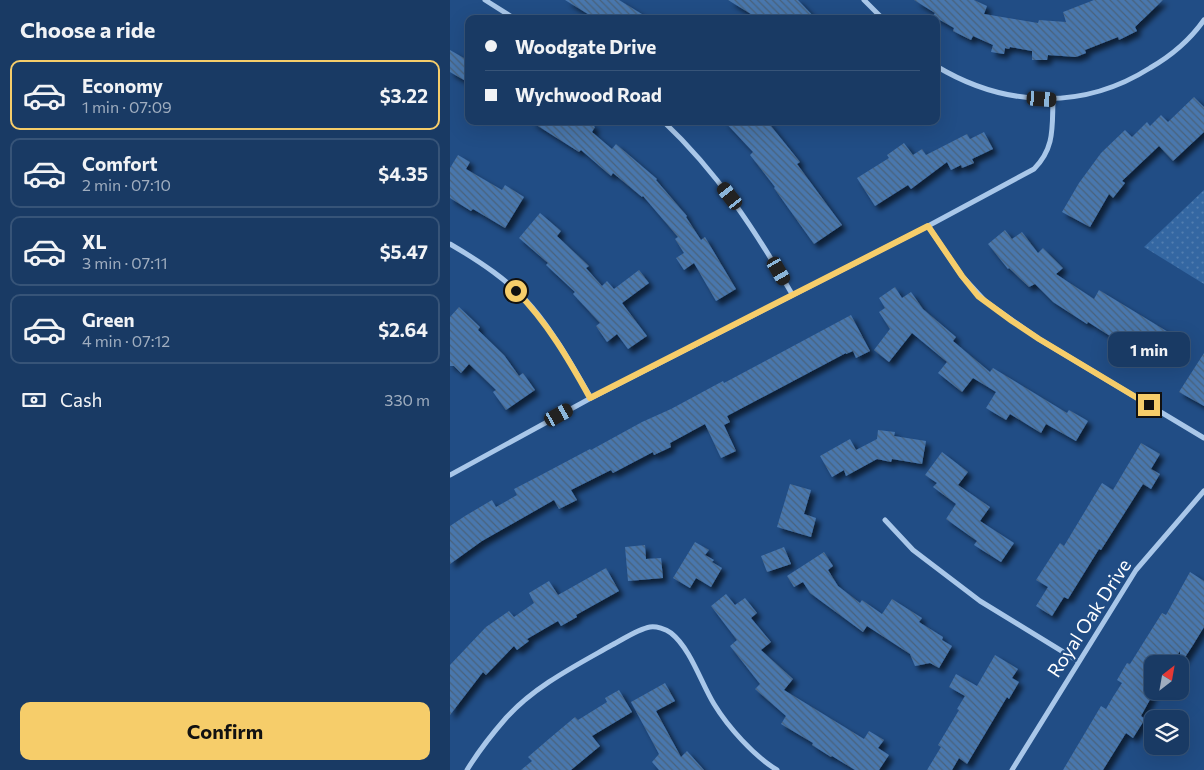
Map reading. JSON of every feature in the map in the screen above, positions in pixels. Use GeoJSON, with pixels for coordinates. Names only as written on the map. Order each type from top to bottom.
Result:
{"type":"FeatureCollection","features":[{"type":"Feature","properties":{"kind":"street"},"geometry":{"type":"LineString","coordinates":[[485,0],[509,15]]}},
{"type":"Feature","properties":{"kind":"street"},"geometry":{"type":"LineString","coordinates":[[864,0],[879,15]]}},
{"type":"Feature","properties":{"kind":"street"},"geometry":{"type":"LineString","coordinates":[[940,68],[965,82],[1009,95],[1053,100],[1071,98],[1108,89],[1135,78],[1177,50],[1204,20]]}},
{"type":"Feature","properties":{"kind":"street"},"geometry":{"type":"LineString","coordinates":[[450,475],[590,398],[928,226],[1034,169],[1046,154],[1052,137],[1053,100]]}},
{"type":"Feature","properties":{"kind":"street"},"geometry":{"type":"LineString","coordinates":[[667,125],[696,155],[730,196],[753,228],[792,294]]}},
{"type":"Feature","properties":{"kind":"street"},"geometry":{"type":"LineString","coordinates":[[928,226],[962,276],[985,301],[1039,339],[1204,438]]}},
{"type":"Feature","properties":{"kind":"street"},"geometry":{"type":"LineString","coordinates":[[450,244],[497,276],[532,308],[556,340],[590,398]]}},
{"type":"Feature","properties":{"kind":"street","name":"Royal Oak Drive"},"geometry":{"type":"LineString","coordinates":[[1012,770],[1136,570],[1204,491]]}},
{"type":"Feature","properties":{"kind":"street"},"geometry":{"type":"LineString","coordinates":[[885,520],[913,550],[980,602],[1078,661]]}},
{"type":"Feature","properties":{"kind":"street"},"geometry":{"type":"LineString","coordinates":[[467,770],[506,718],[534,693],[577,665],[650,626],[670,632],[676,637],[692,662],[714,704],[729,725],[768,765],[777,770]]}},
{"type":"Feature","properties":{"kind":"shaded area"},"geometry":{"type":"Polygon","coordinates":[[[1204,190],[1204,284],[1144,247],[1204,190]]]}},
{"type":"Feature","properties":{"kind":"building"},"geometry":{"type":"Polygon","coordinates":[[[565,0],[619,0],[643,15],[589,15],[565,0]]]}},
{"type":"Feature","properties":{"kind":"building"},"geometry":{"type":"Polygon","coordinates":[[[728,0],[798,0],[812,15],[752,15],[728,0]]]}},
{"type":"Feature","properties":{"kind":"building"},"geometry":{"type":"Polygon","coordinates":[[[914,0],[974,0],[987,6],[984,14],[1038,23],[1039,20],[1066,22],[1063,12],[1094,0],[1163,0],[1135,27],[1137,31],[1119,40],[1118,37],[1085,50],[1086,53],[1076,57],[1048,55],[1047,60],[1032,60],[1032,51],[1010,47],[1009,49],[1005,48],[1004,54],[991,52],[993,45],[973,36],[971,40],[953,31],[954,28],[940,20],[940,15],[934,15],[935,13],[914,0]]]}},
{"type":"Feature","properties":{"kind":"building"},"geometry":{"type":"Polygon","coordinates":[[[450,50],[465,59],[465,81],[450,72],[450,50]]]}},
{"type":"Feature","properties":{"kind":"building"},"geometry":{"type":"Polygon","coordinates":[[[1194,97],[1204,107],[1204,132],[1173,161],[1159,146],[1122,181],[1125,183],[1113,198],[1109,194],[1090,227],[1062,212],[1079,183],[1101,153],[1125,130],[1132,137],[1147,122],[1150,126],[1161,115],[1168,122],[1194,97]]]}},
{"type":"Feature","properties":{"kind":"building"},"geometry":{"type":"Polygon","coordinates":[[[536,125],[592,125],[595,127],[592,132],[612,149],[616,144],[657,179],[687,216],[701,240],[705,237],[736,289],[716,301],[694,263],[684,270],[676,258],[684,253],[675,239],[678,237],[643,196],[613,173],[611,176],[581,150],[579,152],[536,125]]]}},
{"type":"Feature","properties":{"kind":"building"},"geometry":{"type":"Polygon","coordinates":[[[728,125],[770,125],[800,162],[797,164],[842,225],[814,244],[775,187],[750,155],[753,152],[728,125]]]}},
{"type":"Feature","properties":{"kind":"building"},"geometry":{"type":"Polygon","coordinates":[[[984,132],[993,149],[972,159],[974,163],[962,168],[961,165],[951,170],[947,162],[911,189],[908,185],[875,206],[857,178],[889,158],[887,155],[904,143],[913,155],[922,149],[926,155],[967,134],[970,139],[984,132]]]}},
{"type":"Feature","properties":{"kind":"building"},"geometry":{"type":"Polygon","coordinates":[[[458,155],[470,162],[466,169],[502,190],[505,185],[524,197],[505,228],[450,198],[450,168],[458,155]]]}},
{"type":"Feature","properties":{"kind":"building"},"geometry":{"type":"Polygon","coordinates":[[[540,213],[561,231],[557,236],[589,266],[586,268],[602,286],[607,281],[614,289],[639,270],[649,283],[622,303],[647,336],[628,349],[617,334],[607,342],[596,326],[600,323],[573,294],[575,292],[546,265],[548,263],[519,238],[540,213]]]}},
{"type":"Feature","properties":{"kind":"building"},"geometry":{"type":"Polygon","coordinates":[[[1005,230],[1012,239],[1022,232],[1038,253],[1043,248],[1063,268],[1056,274],[1094,299],[1099,290],[1178,338],[1166,358],[1152,350],[1146,359],[1053,302],[1035,284],[1029,287],[1008,269],[988,244],[1005,230]]]}},
{"type":"Feature","properties":{"kind":"building"},"geometry":{"type":"Polygon","coordinates":[[[895,287],[902,298],[911,292],[923,309],[956,337],[953,341],[990,372],[993,368],[1067,413],[1069,410],[1088,421],[1076,441],[1046,424],[1041,433],[1010,414],[1006,420],[986,408],[996,392],[973,378],[962,392],[938,373],[947,362],[912,333],[889,362],[874,350],[890,329],[879,312],[885,308],[879,298],[895,287]]]}},
{"type":"Feature","properties":{"kind":"building"},"geometry":{"type":"Polygon","coordinates":[[[459,307],[480,327],[478,330],[504,355],[519,376],[523,373],[535,390],[506,410],[493,392],[496,390],[469,364],[461,373],[454,366],[450,366],[450,317],[459,307]]]}},
{"type":"Feature","properties":{"kind":"building"},"geometry":{"type":"Polygon","coordinates":[[[851,315],[870,351],[856,358],[853,351],[846,353],[727,416],[730,422],[724,425],[736,451],[721,458],[705,424],[670,443],[671,447],[654,455],[653,452],[613,473],[611,470],[571,490],[577,500],[559,509],[554,500],[482,541],[450,564],[450,526],[465,516],[492,500],[496,507],[517,495],[514,489],[723,381],[724,383],[851,315]]]}},
{"type":"Feature","properties":{"kind":"building"},"geometry":{"type":"Polygon","coordinates":[[[1204,353],[1204,406],[1179,392],[1204,353]]]}},
{"type":"Feature","properties":{"kind":"building"},"geometry":{"type":"Polygon","coordinates":[[[878,430],[895,432],[894,436],[926,441],[922,464],[892,459],[891,462],[877,459],[846,476],[844,470],[832,477],[820,456],[850,439],[856,450],[877,439],[878,430]]]}},
{"type":"Feature","properties":{"kind":"building"},"geometry":{"type":"Polygon","coordinates":[[[1141,443],[1160,454],[1151,469],[1160,474],[1151,489],[1143,484],[1068,599],[1064,597],[1052,616],[1036,606],[1048,587],[1036,580],[1060,543],[1064,546],[1102,483],[1113,490],[1141,443]]]}},
{"type":"Feature","properties":{"kind":"building"},"geometry":{"type":"Polygon","coordinates":[[[942,452],[968,472],[958,485],[990,507],[980,521],[1014,543],[1001,562],[974,545],[977,541],[946,519],[956,504],[933,487],[937,483],[925,475],[942,452]]]}},
{"type":"Feature","properties":{"kind":"building"},"geometry":{"type":"Polygon","coordinates":[[[790,484],[811,490],[804,514],[816,518],[811,537],[777,527],[790,484]]]}},
{"type":"Feature","properties":{"kind":"building"},"geometry":{"type":"Polygon","coordinates":[[[695,542],[709,550],[705,555],[722,568],[711,587],[696,578],[690,588],[673,578],[695,542]]]}},
{"type":"Feature","properties":{"kind":"building"},"geometry":{"type":"Polygon","coordinates":[[[645,545],[646,559],[661,558],[663,578],[628,581],[625,547],[645,545]]]}},
{"type":"Feature","properties":{"kind":"building"},"geometry":{"type":"Polygon","coordinates":[[[784,547],[791,564],[767,572],[761,556],[784,547]]]}},
{"type":"Feature","properties":{"kind":"building"},"geometry":{"type":"Polygon","coordinates":[[[824,552],[833,566],[828,570],[838,586],[860,603],[862,600],[882,614],[892,599],[922,618],[919,622],[943,637],[942,640],[952,646],[939,668],[930,663],[915,666],[910,654],[867,626],[863,632],[810,593],[803,582],[794,587],[787,576],[824,552]]]}},
{"type":"Feature","properties":{"kind":"building"},"geometry":{"type":"Polygon","coordinates":[[[606,568],[619,591],[576,615],[577,617],[561,626],[558,621],[527,639],[529,641],[517,650],[514,646],[486,675],[483,672],[450,715],[450,665],[486,627],[509,611],[514,617],[534,603],[529,593],[549,581],[558,595],[606,568]]]}},
{"type":"Feature","properties":{"kind":"building"},"geometry":{"type":"Polygon","coordinates":[[[1190,572],[1204,581],[1204,627],[1186,655],[1180,655],[1180,651],[1178,655],[1144,655],[1144,700],[1150,700],[1141,716],[1144,721],[1133,738],[1126,733],[1103,770],[1063,770],[1101,706],[1106,709],[1122,683],[1117,680],[1127,663],[1130,664],[1162,613],[1166,615],[1190,572]]]}},
{"type":"Feature","properties":{"kind":"building"},"geometry":{"type":"Polygon","coordinates":[[[726,594],[735,605],[745,598],[757,613],[751,618],[771,642],[761,650],[793,679],[784,690],[864,739],[869,731],[884,740],[878,748],[889,755],[879,770],[855,770],[831,757],[812,745],[813,743],[781,724],[786,716],[755,689],[760,684],[730,646],[737,640],[711,606],[726,594]]]}},
{"type":"Feature","properties":{"kind":"building"},"geometry":{"type":"Polygon","coordinates":[[[995,655],[1018,669],[1012,678],[1019,682],[1009,699],[1007,697],[967,764],[959,758],[952,770],[927,770],[941,747],[938,745],[959,710],[957,709],[965,696],[949,687],[956,674],[977,686],[995,655]]]}},
{"type":"Feature","properties":{"kind":"building"},"geometry":{"type":"Polygon","coordinates":[[[665,683],[675,701],[656,711],[681,757],[687,751],[704,770],[659,770],[652,762],[659,754],[631,702],[665,683]]]}},
{"type":"Feature","properties":{"kind":"building"},"geometry":{"type":"Polygon","coordinates":[[[619,690],[632,712],[592,736],[600,746],[571,770],[521,770],[532,761],[528,757],[575,717],[578,720],[607,702],[605,698],[619,690]]]}},
{"type":"Feature","properties":{"kind":"route"},"geometry":{"type":"LineString","coordinates":[[516,291],[532,308],[556,340],[590,398],[928,226],[942,249],[978,296],[1039,339],[1149,405]]}}]}
